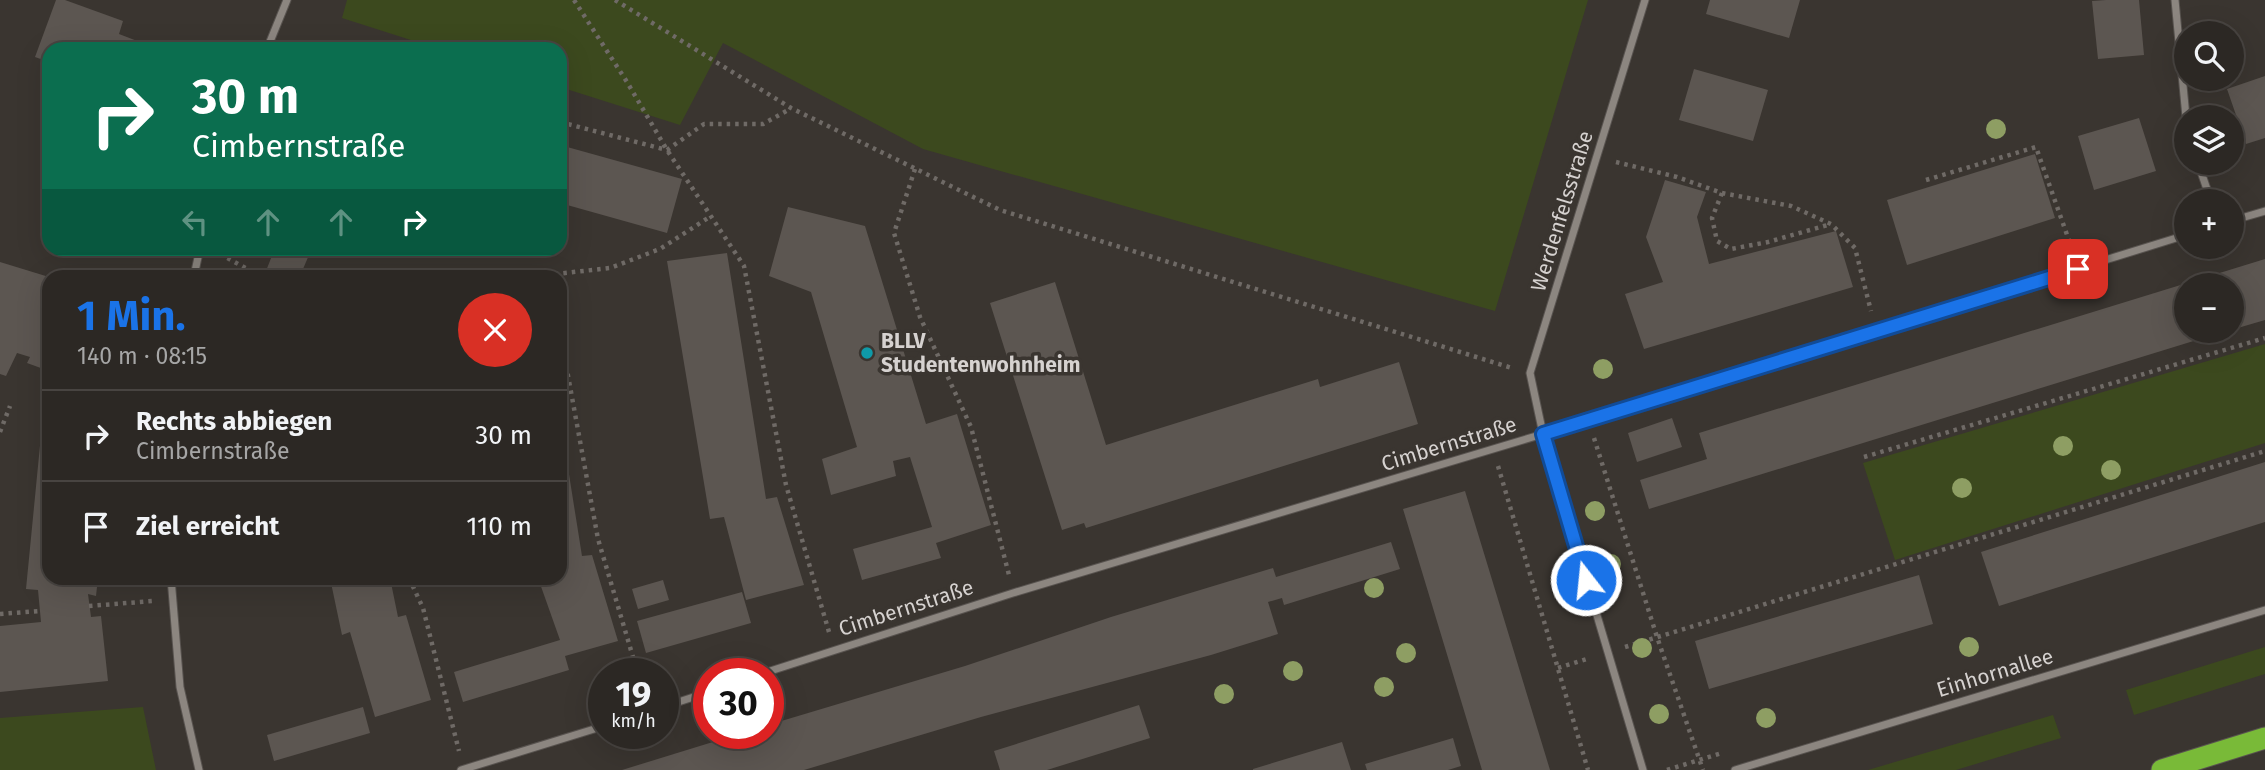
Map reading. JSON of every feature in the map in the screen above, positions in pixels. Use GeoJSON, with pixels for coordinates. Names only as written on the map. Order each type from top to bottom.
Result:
{"type":"FeatureCollection","features":[{"type":"Feature","properties":{"kind":"highway"},"geometry":{"type":"LineString","coordinates":[[2162,770],[2265,738]]}},
{"type":"Feature","properties":{"kind":"street"},"geometry":{"type":"LineString","coordinates":[[270,42],[287,0]]}},
{"type":"Feature","properties":{"kind":"street","name":"Werdenfelsstraße"},"geometry":{"type":"LineString","coordinates":[[1643,770],[1543,434],[1530,373],[1645,0]]}},
{"type":"Feature","properties":{"kind":"street"},"geometry":{"type":"LineString","coordinates":[[2175,0],[2185,105]]}},
{"type":"Feature","properties":{"kind":"street"},"geometry":{"type":"LineString","coordinates":[[2244,217],[2265,211]]}},
{"type":"Feature","properties":{"kind":"street","name":"Cimbernstraße"},"geometry":{"type":"LineString","coordinates":[[784,666],[1013,593],[1543,434],[2174,239]]}},
{"type":"Feature","properties":{"kind":"street"},"geometry":{"type":"LineString","coordinates":[[171,585],[180,687],[199,770]]}},
{"type":"Feature","properties":{"kind":"street","name":"Einhornallee"},"geometry":{"type":"LineString","coordinates":[[1735,770],[2265,610]]}},
{"type":"Feature","properties":{"kind":"street"},"geometry":{"type":"LineString","coordinates":[[462,770],[588,731]]}},
{"type":"Feature","properties":{"kind":"path"},"geometry":{"type":"LineString","coordinates":[[574,0],[667,150],[744,266],[786,485],[834,649]]}},
{"type":"Feature","properties":{"kind":"path"},"geometry":{"type":"LineString","coordinates":[[615,0],[791,108],[1000,210],[1530,373]]}},
{"type":"Feature","properties":{"kind":"path"},"geometry":{"type":"LineString","coordinates":[[567,124],[667,150],[704,124],[763,124],[791,108]]}},
{"type":"Feature","properties":{"kind":"path"},"geometry":{"type":"LineString","coordinates":[[1926,180],[2036,147],[2078,269]]}},
{"type":"Feature","properties":{"kind":"path"},"geometry":{"type":"LineString","coordinates":[[1598,158],[1677,177],[1722,193],[1791,206],[1831,223],[1855,248],[1876,331]]}},
{"type":"Feature","properties":{"kind":"path"},"geometry":{"type":"LineString","coordinates":[[915,169],[894,233],[920,317],[971,427],[1013,593]]}},
{"type":"Feature","properties":{"kind":"path"},"geometry":{"type":"LineString","coordinates":[[1722,193],[1713,218],[1717,241],[1731,249],[1768,242],[1831,223]]}},
{"type":"Feature","properties":{"kind":"path"},"geometry":{"type":"LineString","coordinates":[[567,273],[610,268],[660,249],[711,216]]}},
{"type":"Feature","properties":{"kind":"path"},"geometry":{"type":"LineString","coordinates":[[224,256],[249,270]]}},
{"type":"Feature","properties":{"kind":"path"},"geometry":{"type":"LineString","coordinates":[[1864,457],[2265,338]]}},
{"type":"Feature","properties":{"kind":"path"},"geometry":{"type":"LineString","coordinates":[[567,370],[598,539],[633,658]]}},
{"type":"Feature","properties":{"kind":"path"},"geometry":{"type":"LineString","coordinates":[[0,432],[10,406]]}},
{"type":"Feature","properties":{"kind":"path"},"geometry":{"type":"LineString","coordinates":[[1588,420],[1657,637],[1703,770]]}},
{"type":"Feature","properties":{"kind":"path"},"geometry":{"type":"LineString","coordinates":[[1493,449],[1588,770]]}},
{"type":"Feature","properties":{"kind":"path"},"geometry":{"type":"LineString","coordinates":[[1558,668],[2265,451]]}},
{"type":"Feature","properties":{"kind":"path"},"geometry":{"type":"LineString","coordinates":[[412,585],[423,608],[462,770]]}},
{"type":"Feature","properties":{"kind":"path"},"geometry":{"type":"LineString","coordinates":[[89,606],[171,599]]}},
{"type":"Feature","properties":{"kind":"path"},"geometry":{"type":"LineString","coordinates":[[0,614],[40,611]]}},
{"type":"Feature","properties":{"kind":"green space"},"geometry":{"type":"Polygon","coordinates":[[[347,0],[1588,0],[1495,311],[923,149],[723,43],[680,125],[567,89],[567,42],[417,42],[342,18],[347,0]]]}},
{"type":"Feature","properties":{"kind":"green space"},"geometry":{"type":"Polygon","coordinates":[[[2265,344],[2265,443],[1895,560],[1863,463],[2265,344]]]}},
{"type":"Feature","properties":{"kind":"green space"},"geometry":{"type":"Polygon","coordinates":[[[2265,647],[2265,674],[2134,715],[2126,690],[2265,647]]]}},
{"type":"Feature","properties":{"kind":"green space"},"geometry":{"type":"Polygon","coordinates":[[[143,707],[156,770],[0,770],[0,718],[143,707]]]}},
{"type":"Feature","properties":{"kind":"green space"},"geometry":{"type":"Polygon","coordinates":[[[2053,715],[2061,738],[1956,770],[1868,770],[2053,715]]]}},
{"type":"Feature","properties":{"kind":"building"},"geometry":{"type":"Polygon","coordinates":[[[56,0],[65,0],[123,21],[119,34],[140,42],[42,42],[42,60],[35,57],[56,0]]]}},
{"type":"Feature","properties":{"kind":"building"},"geometry":{"type":"Polygon","coordinates":[[[1710,0],[1800,0],[1789,38],[1706,14],[1710,0]]]}},
{"type":"Feature","properties":{"kind":"building"},"geometry":{"type":"Polygon","coordinates":[[[2139,0],[2144,55],[2098,59],[2092,1],[2139,0]]]}},
{"type":"Feature","properties":{"kind":"building"},"geometry":{"type":"Polygon","coordinates":[[[1694,69],[1768,90],[1753,141],[1679,120],[1694,69]]]}},
{"type":"Feature","properties":{"kind":"building"},"geometry":{"type":"Polygon","coordinates":[[[2265,76],[2265,138],[2246,144],[2244,105],[2233,105],[2228,91],[2244,91],[2244,83],[2265,76]]]}},
{"type":"Feature","properties":{"kind":"building"},"geometry":{"type":"Polygon","coordinates":[[[2139,118],[2156,171],[2094,190],[2078,136],[2139,118]]]}},
{"type":"Feature","properties":{"kind":"building"},"geometry":{"type":"Polygon","coordinates":[[[567,147],[682,179],[667,233],[567,205],[567,147]]]}},
{"type":"Feature","properties":{"kind":"building"},"geometry":{"type":"Polygon","coordinates":[[[2035,154],[2055,218],[1907,265],[1887,200],[2035,154]]]}},
{"type":"Feature","properties":{"kind":"building"},"geometry":{"type":"Polygon","coordinates":[[[1665,180],[1706,192],[1697,217],[1709,264],[1836,231],[1853,287],[1644,349],[1625,294],[1663,282],[1646,237],[1665,180]]]}},
{"type":"Feature","properties":{"kind":"building","name":"BLLV Studentenwohnheim"},"geometry":{"type":"Polygon","coordinates":[[[788,207],[865,226],[926,424],[957,414],[991,525],[936,543],[941,558],[862,580],[853,549],[932,527],[910,457],[893,461],[896,476],[831,495],[822,459],[857,447],[811,292],[769,276],[788,207]]]}},
{"type":"Feature","properties":{"kind":"building"},"geometry":{"type":"Polygon","coordinates":[[[727,253],[766,499],[777,497],[804,585],[746,600],[724,517],[710,519],[667,261],[727,253]]]}},
{"type":"Feature","properties":{"kind":"building"},"geometry":{"type":"Polygon","coordinates":[[[272,256],[309,256],[303,270],[266,270],[272,256]]]}},
{"type":"Feature","properties":{"kind":"building"},"geometry":{"type":"Polygon","coordinates":[[[2265,259],[2265,320],[2244,326],[2244,273],[2219,273],[2265,259]]]}},
{"type":"Feature","properties":{"kind":"building"},"geometry":{"type":"Polygon","coordinates":[[[0,262],[42,275],[42,368],[27,363],[30,357],[17,353],[6,376],[0,374],[0,262]]]}},
{"type":"Feature","properties":{"kind":"building"},"geometry":{"type":"Polygon","coordinates":[[[1055,282],[1106,445],[1318,379],[1320,387],[1399,362],[1418,424],[1086,528],[1084,523],[1062,530],[990,303],[1055,282]]]}},
{"type":"Feature","properties":{"kind":"building"},"geometry":{"type":"Polygon","coordinates":[[[2174,287],[2174,343],[2187,343],[1649,509],[1640,480],[1707,459],[1699,433],[2174,287]]]}},
{"type":"Feature","properties":{"kind":"building"},"geometry":{"type":"Polygon","coordinates":[[[1672,418],[1682,447],[1637,462],[1628,433],[1672,418]]]}},
{"type":"Feature","properties":{"kind":"building"},"geometry":{"type":"Polygon","coordinates":[[[42,425],[42,585],[97,585],[96,596],[88,594],[91,617],[101,616],[108,681],[0,692],[0,626],[41,622],[38,590],[26,589],[42,425]]]}},
{"type":"Feature","properties":{"kind":"building"},"geometry":{"type":"Polygon","coordinates":[[[567,462],[582,556],[592,555],[618,641],[565,656],[569,670],[463,702],[454,672],[560,640],[540,585],[567,585],[567,462]]]}},
{"type":"Feature","properties":{"kind":"building"},"geometry":{"type":"Polygon","coordinates":[[[2265,462],[2265,522],[1999,606],[1981,552],[2265,462]]]}},
{"type":"Feature","properties":{"kind":"building"},"geometry":{"type":"Polygon","coordinates":[[[1465,491],[1550,770],[1482,770],[1403,509],[1465,491]]]}},
{"type":"Feature","properties":{"kind":"building"},"geometry":{"type":"Polygon","coordinates":[[[1391,542],[1400,569],[1284,605],[1282,598],[1268,602],[1278,634],[1211,655],[981,717],[804,770],[622,770],[693,748],[784,749],[784,720],[1273,568],[1276,577],[1391,542]]]}},
{"type":"Feature","properties":{"kind":"building"},"geometry":{"type":"Polygon","coordinates":[[[1919,575],[1933,624],[1709,689],[1695,641],[1919,575]]]}},
{"type":"Feature","properties":{"kind":"building"},"geometry":{"type":"Polygon","coordinates":[[[663,580],[669,600],[638,609],[632,589],[663,580]]]}},
{"type":"Feature","properties":{"kind":"building"},"geometry":{"type":"Polygon","coordinates":[[[331,585],[391,585],[398,617],[406,615],[431,700],[375,717],[350,632],[342,635],[331,585]]]}},
{"type":"Feature","properties":{"kind":"building"},"geometry":{"type":"Polygon","coordinates":[[[742,592],[751,623],[646,653],[637,621],[742,592]]]}},
{"type":"Feature","properties":{"kind":"building"},"geometry":{"type":"Polygon","coordinates":[[[1139,705],[1150,738],[1047,770],[1000,770],[994,751],[1139,705]]]}},
{"type":"Feature","properties":{"kind":"building"},"geometry":{"type":"Polygon","coordinates":[[[363,707],[370,733],[274,761],[267,735],[363,707]]]}},
{"type":"Feature","properties":{"kind":"building"},"geometry":{"type":"Polygon","coordinates":[[[1453,738],[1461,766],[1448,770],[1367,770],[1365,764],[1453,738]]]}},
{"type":"Feature","properties":{"kind":"building"},"geometry":{"type":"Polygon","coordinates":[[[1342,742],[1351,770],[1253,770],[1253,769],[1342,742]]]}},
{"type":"Feature","properties":{"kind":"place","name":"BLLV Studentenwohnheim"},"geometry":{"type":"Point","coordinates":[867,353]}},
{"type":"Feature","properties":{"kind":"route"},"geometry":{"type":"LineString","coordinates":[[1586,580],[1543,434],[2078,269]]}}]}
